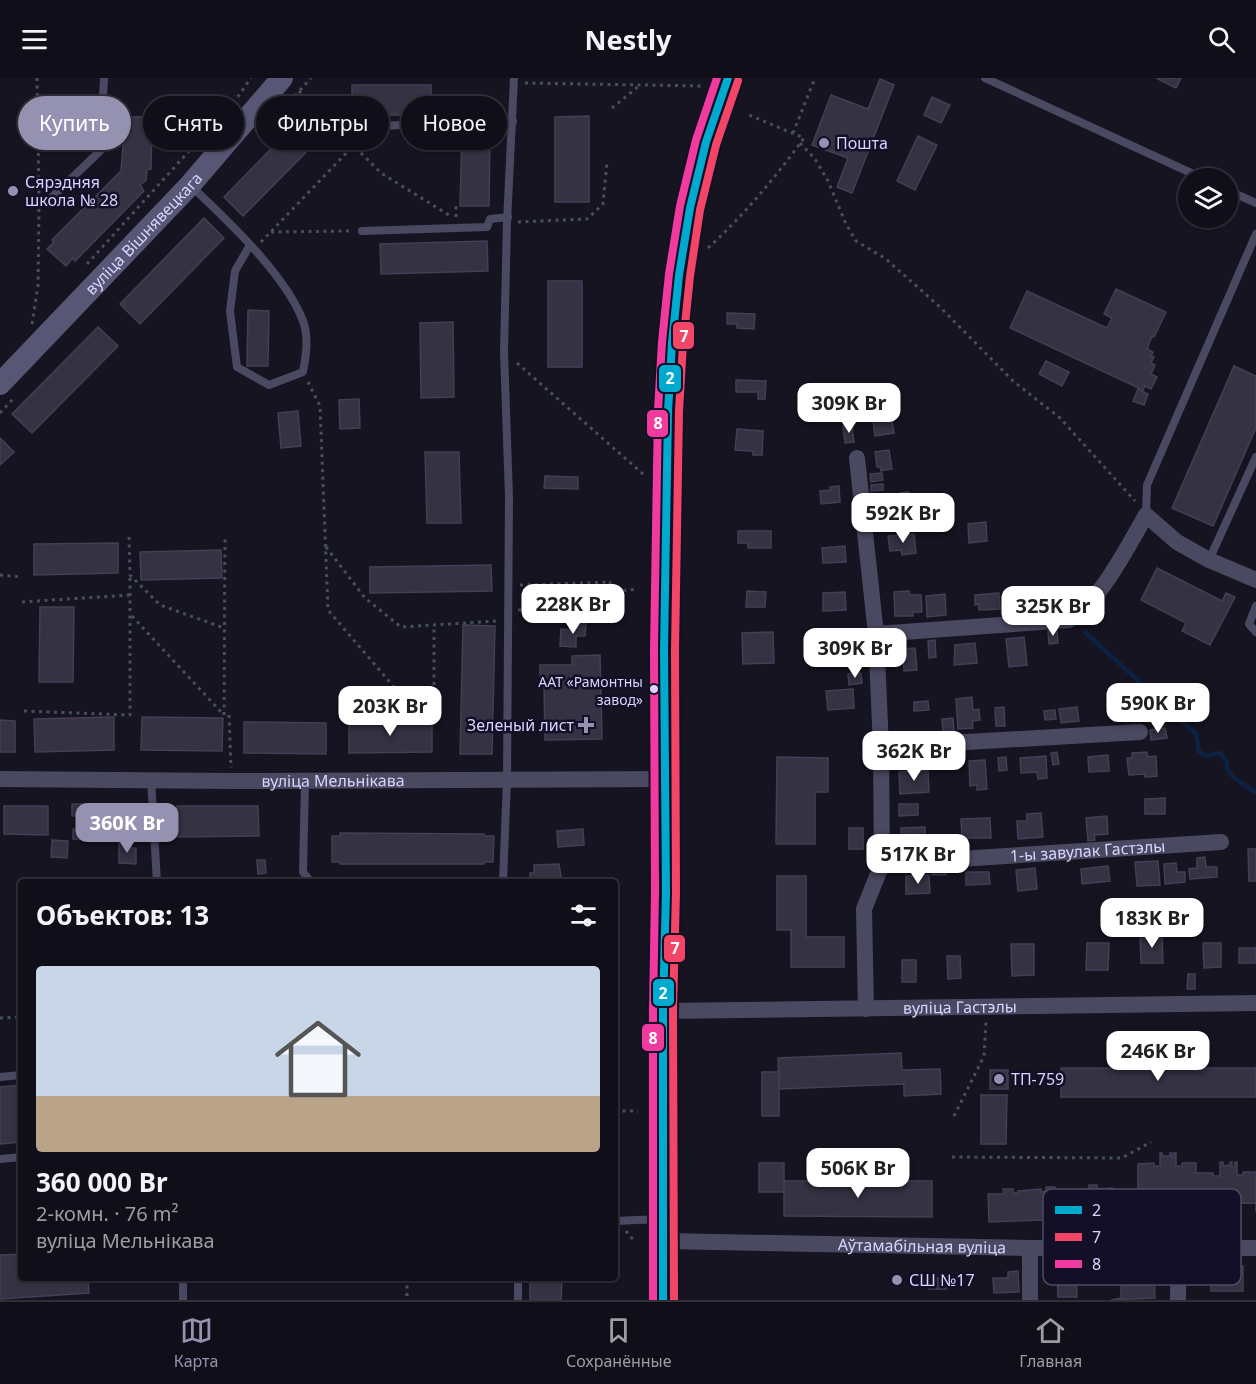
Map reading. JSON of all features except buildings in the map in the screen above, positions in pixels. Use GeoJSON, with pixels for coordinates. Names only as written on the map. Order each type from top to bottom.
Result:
{"type":"FeatureCollection","features":[{"type":"Feature","properties":{"kind":"main road"},"geometry":{"type":"LineString","coordinates":[[663,1300],[666,453],[677,293],[687,225],[706,142],[716,82]]}},
{"type":"Feature","properties":{"kind":"main road","name":"вуліца Вішнявецкага"},"geometry":{"type":"LineString","coordinates":[[0,384],[190,185],[291,85]]}},
{"type":"Feature","properties":{"kind":"street"},"geometry":{"type":"LineString","coordinates":[[857,458],[876,634],[881,747],[882,864],[864,909],[866,1008]]}},
{"type":"Feature","properties":{"kind":"street"},"geometry":{"type":"LineString","coordinates":[[876,634],[1069,620],[1082,612],[1108,577],[1146,515],[1177,542],[1209,560],[1256,580]]}},
{"type":"Feature","properties":{"kind":"street"},"geometry":{"type":"LineString","coordinates":[[881,747],[1140,732]]}},
{"type":"Feature","properties":{"kind":"street","name":"вуліца Мельнікава"},"geometry":{"type":"LineString","coordinates":[[0,779],[305,781],[665,779]]}},
{"type":"Feature","properties":{"kind":"street","name":"1-ы завулак Гастэлы"},"geometry":{"type":"LineString","coordinates":[[882,864],[1221,842]]}},
{"type":"Feature","properties":{"kind":"street","name":"вуліца Гастэлы"},"geometry":{"type":"LineString","coordinates":[[663,1011],[1256,1003]]}},
{"type":"Feature","properties":{"kind":"street","name":"Аўтамабільная вуліца"},"geometry":{"type":"LineString","coordinates":[[664,1230],[1043,1248]]}},
{"type":"Feature","properties":{"kind":"street"},"geometry":{"type":"LineString","coordinates":[[1030,1248],[1030,1300]]}},
{"type":"Feature","properties":{"kind":"street","name":"Аўтамабільная вуліца"},"geometry":{"type":"LineString","coordinates":[[1241,1248],[1256,1248]]}},
{"type":"Feature","properties":{"kind":"street"},"geometry":{"type":"LineString","coordinates":[[1178,1285],[1178,1300]]}},
{"type":"Feature","properties":{"kind":"lane"},"geometry":{"type":"LineString","coordinates":[[48,201],[100,151],[104,78]]}},
{"type":"Feature","properties":{"kind":"lane"},"geometry":{"type":"LineString","coordinates":[[985,78],[1180,168]]}},
{"type":"Feature","properties":{"kind":"lane"},"geometry":{"type":"LineString","coordinates":[[503,879],[507,780],[509,497],[504,352],[507,219],[514,80]]}},
{"type":"Feature","properties":{"kind":"lane"},"geometry":{"type":"LineString","coordinates":[[389,126],[513,122]]}},
{"type":"Feature","properties":{"kind":"lane"},"geometry":{"type":"LineString","coordinates":[[190,185],[252,247],[286,289],[304,322],[307,350],[303,372],[269,385],[237,367],[230,310],[231,301],[235,271],[252,247]]}},
{"type":"Feature","properties":{"kind":"lane"},"geometry":{"type":"LineString","coordinates":[[1238,195],[1256,203]]}},
{"type":"Feature","properties":{"kind":"lane"},"geometry":{"type":"LineString","coordinates":[[362,231],[487,227],[490,219],[507,219]]}},
{"type":"Feature","properties":{"kind":"lane"},"geometry":{"type":"LineString","coordinates":[[1146,515],[1147,484],[1256,234]]}},
{"type":"Feature","properties":{"kind":"lane"},"geometry":{"type":"LineString","coordinates":[[1209,560],[1256,457]]}},
{"type":"Feature","properties":{"kind":"lane"},"geometry":{"type":"LineString","coordinates":[[1256,606],[1249,624],[1256,632]]}},
{"type":"Feature","properties":{"kind":"lane"},"geometry":{"type":"LineString","coordinates":[[151,780],[157,879]]}},
{"type":"Feature","properties":{"kind":"lane"},"geometry":{"type":"LineString","coordinates":[[305,781],[303,872],[309,879]]}},
{"type":"Feature","properties":{"kind":"lane"},"geometry":{"type":"LineString","coordinates":[[0,1077],[18,1075]]}},
{"type":"Feature","properties":{"kind":"lane"},"geometry":{"type":"LineString","coordinates":[[0,1158],[18,1157]]}},
{"type":"Feature","properties":{"kind":"lane"},"geometry":{"type":"LineString","coordinates":[[618,1222],[664,1230]]}},
{"type":"Feature","properties":{"kind":"lane"},"geometry":{"type":"LineString","coordinates":[[183,1281],[183,1300]]}},
{"type":"Feature","properties":{"kind":"lane"},"geometry":{"type":"LineString","coordinates":[[518,1281],[518,1300]]}},
{"type":"Feature","properties":{"kind":"path"},"geometry":{"type":"LineString","coordinates":[[85,266],[237,98],[251,78]]}},
{"type":"Feature","properties":{"kind":"path"},"geometry":{"type":"LineString","coordinates":[[793,133],[815,78]]}},
{"type":"Feature","properties":{"kind":"path"},"geometry":{"type":"LineString","coordinates":[[514,80],[640,84],[716,82]]}},
{"type":"Feature","properties":{"kind":"path"},"geometry":{"type":"LineString","coordinates":[[612,108],[640,84]]}},
{"type":"Feature","properties":{"kind":"path"},"geometry":{"type":"LineString","coordinates":[[291,85],[302,96]]}},
{"type":"Feature","properties":{"kind":"path"},"geometry":{"type":"LineString","coordinates":[[708,248],[732,226],[774,179],[804,138],[749,115]]}},
{"type":"Feature","properties":{"kind":"path"},"geometry":{"type":"LineString","coordinates":[[801,143],[815,159],[828,181],[846,224],[856,241],[886,259],[941,308],[1013,381],[1059,418],[1146,515]]}},
{"type":"Feature","properties":{"kind":"path"},"geometry":{"type":"LineString","coordinates":[[252,247],[271,232],[350,150]]}},
{"type":"Feature","properties":{"kind":"path"},"geometry":{"type":"LineString","coordinates":[[358,150],[381,173],[456,219],[456,204]]}},
{"type":"Feature","properties":{"kind":"path"},"geometry":{"type":"LineString","coordinates":[[507,219],[587,219],[603,204],[607,162]]}},
{"type":"Feature","properties":{"kind":"path"},"geometry":{"type":"LineString","coordinates":[[271,232],[362,231]]}},
{"type":"Feature","properties":{"kind":"path"},"geometry":{"type":"LineString","coordinates":[[31,325],[39,317]]}},
{"type":"Feature","properties":{"kind":"path"},"geometry":{"type":"LineString","coordinates":[[504,352],[643,474]]}},
{"type":"Feature","properties":{"kind":"path"},"geometry":{"type":"LineString","coordinates":[[303,372],[320,406],[328,610],[418,715]]}},
{"type":"Feature","properties":{"kind":"path"},"geometry":{"type":"LineString","coordinates":[[130,614],[224,715],[225,535]]}},
{"type":"Feature","properties":{"kind":"path"},"geometry":{"type":"LineString","coordinates":[[24,711],[130,715],[129,537]]}},
{"type":"Feature","properties":{"kind":"path"},"geometry":{"type":"LineString","coordinates":[[325,546],[365,598],[401,627],[508,620]]}},
{"type":"Feature","properties":{"kind":"path"},"geometry":{"type":"LineString","coordinates":[[0,575],[22,577]]}},
{"type":"Feature","properties":{"kind":"path"},"geometry":{"type":"LineString","coordinates":[[130,575],[160,605],[224,628]]}},
{"type":"Feature","properties":{"kind":"path"},"geometry":{"type":"LineString","coordinates":[[508,585],[610,582],[611,592],[610,606],[508,610]]}},
{"type":"Feature","properties":{"kind":"path"},"geometry":{"type":"LineString","coordinates":[[611,592],[639,589]]}},
{"type":"Feature","properties":{"kind":"path"},"geometry":{"type":"LineString","coordinates":[[22,602],[130,595]]}},
{"type":"Feature","properties":{"kind":"path"},"geometry":{"type":"LineString","coordinates":[[434,625],[434,715]]}},
{"type":"Feature","properties":{"kind":"path"},"geometry":{"type":"LineString","coordinates":[[229,715],[232,781]]}},
{"type":"Feature","properties":{"kind":"path"},"geometry":{"type":"LineString","coordinates":[[954,1116],[984,1056],[987,1007]]}},
{"type":"Feature","properties":{"kind":"path"},"geometry":{"type":"LineString","coordinates":[[0,1018],[18,1017]]}},
{"type":"Feature","properties":{"kind":"path"},"geometry":{"type":"LineString","coordinates":[[618,1111],[638,1111]]}},
{"type":"Feature","properties":{"kind":"path"},"geometry":{"type":"LineString","coordinates":[[952,1157],[1122,1158],[1151,1142]]}},
{"type":"Feature","properties":{"kind":"path"},"geometry":{"type":"LineString","coordinates":[[407,1281],[407,1300]]}},
{"type":"Feature","properties":{"kind":"waterway"},"geometry":{"type":"LineString","coordinates":[[1085,632],[1196,734],[1199,752],[1206,756],[1220,753],[1227,762],[1227,769],[1233,777],[1256,793]]}},
{"type":"Feature","properties":{"kind":"transit line","name":"8"},"geometry":{"type":"LineString","coordinates":[[653,1300],[654,649],[658,410],[669,274],[680,206],[696,140],[717,78]]}},
{"type":"Feature","properties":{"kind":"transit line","name":"2"},"geometry":{"type":"LineString","coordinates":[[663,1300],[663,1010],[666,892],[664,650],[668,411],[679,275],[690,208],[706,142],[728,78]]}},
{"type":"Feature","properties":{"kind":"transit line","name":"7"},"geometry":{"type":"LineString","coordinates":[[674,1300],[675,650],[679,411],[690,276],[700,210],[716,145],[738,81]]}},
{"type":"Feature","properties":{"kind":"place","name":"Пошта"},"geometry":{"type":"Point","coordinates":[824,143]}},
{"type":"Feature","properties":{"kind":"place","name":"Сярэдняя школа № 28"},"geometry":{"type":"Point","coordinates":[13,191]}},
{"type":"Feature","properties":{"kind":"place","name":"ААТ «Рамонтны завод»"},"geometry":{"type":"Point","coordinates":[654,689]}},
{"type":"Feature","properties":{"kind":"place","name":"Зеленый лист"},"geometry":{"type":"Point","coordinates":[586,725]}},
{"type":"Feature","properties":{"kind":"place","name":"ТП-759"},"geometry":{"type":"Point","coordinates":[999,1079]}},
{"type":"Feature","properties":{"kind":"place","name":"СШ №17"},"geometry":{"type":"Point","coordinates":[897,1280]}}]}
